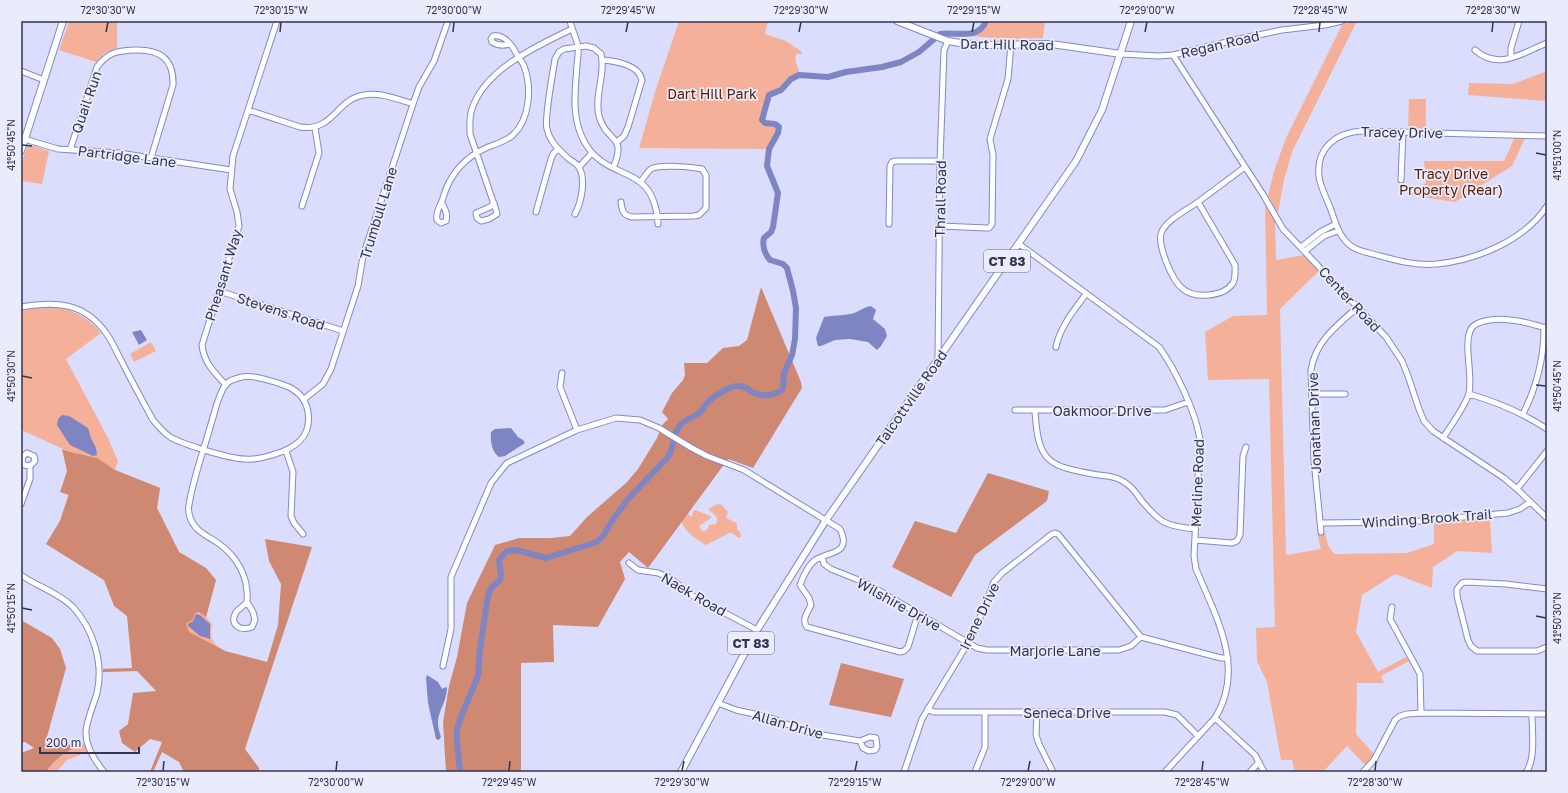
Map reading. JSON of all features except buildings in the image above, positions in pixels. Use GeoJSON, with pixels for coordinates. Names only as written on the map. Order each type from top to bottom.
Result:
{"type":"FeatureCollection","features":[{"type":"Feature","properties":{"kind":"main road"},"geometry":{"type":"LineString","coordinates":[[21,152],[23,138],[63,21]]}},
{"type":"Feature","properties":{"kind":"main road","name":"Dart Hill Road"},"geometry":{"type":"LineString","coordinates":[[897,21],[948,41],[984,45],[1051,44],[1121,54]]}},
{"type":"Feature","properties":{"kind":"main road","name":"Talcottville Road"},"geometry":{"type":"LineString","coordinates":[[681,772],[757,630],[826,520],[1076,161],[1102,110],[1131,21]]}},
{"type":"Feature","properties":{"kind":"street","name":"Pheasant Way"},"geometry":{"type":"LineString","coordinates":[[226,384],[209,366],[203,353],[202,346],[239,226],[237,212],[230,189],[233,156],[277,21]]}},
{"type":"Feature","properties":{"kind":"street","name":"Trumbull Lane"},"geometry":{"type":"LineString","coordinates":[[304,399],[323,384],[327,378],[358,286],[363,256],[419,86],[434,61],[448,21]]}},
{"type":"Feature","properties":{"kind":"street"},"geometry":{"type":"LineString","coordinates":[[570,21],[578,47],[575,114],[580,133],[592,154],[613,168],[641,181],[652,196],[658,217],[658,224]]}},
{"type":"Feature","properties":{"kind":"street","name":"Regan Road"},"geometry":{"type":"LineString","coordinates":[[1121,54],[1158,56],[1173,55],[1239,38],[1342,21]]}},
{"type":"Feature","properties":{"kind":"street"},"geometry":{"type":"LineString","coordinates":[[1511,58],[1519,21]]}},
{"type":"Feature","properties":{"kind":"street"},"geometry":{"type":"LineString","coordinates":[[494,203],[470,134],[470,120],[476,100],[500,70],[528,51],[572,29]]}},
{"type":"Feature","properties":{"kind":"street","name":"Thrall Road"},"geometry":{"type":"LineString","coordinates":[[938,358],[940,161],[944,50],[948,41]]}},
{"type":"Feature","properties":{"kind":"street"},"geometry":{"type":"LineString","coordinates":[[1475,50],[1494,60],[1504,60],[1547,43]]}},
{"type":"Feature","properties":{"kind":"street"},"geometry":{"type":"LineString","coordinates":[[442,203],[446,188],[459,166],[476,153],[512,136],[524,117],[529,94],[528,78],[524,65],[510,44]]}},
{"type":"Feature","properties":{"kind":"street"},"geometry":{"type":"LineString","coordinates":[[940,226],[989,228],[992,224],[993,155],[990,139],[1008,78],[1010,44]]}},
{"type":"Feature","properties":{"kind":"street"},"geometry":{"type":"LineString","coordinates":[[575,214],[580,204],[582,186],[582,176],[579,167],[558,149],[549,136],[546,127],[555,59],[558,52],[564,49],[586,46],[594,48],[601,54],[603,60],[598,96],[599,117],[604,127],[617,142],[619,151],[613,168]]}},
{"type":"Feature","properties":{"kind":"street","name":"Quail Run"},"geometry":{"type":"LineString","coordinates":[[70,150],[96,67],[103,58],[112,53],[147,49],[158,53],[165,59],[172,67],[174,76],[173,85],[151,158]]}},
{"type":"Feature","properties":{"kind":"street","name":"Center Road"},"geometry":{"type":"LineString","coordinates":[[1173,55],[1264,196],[1283,229],[1306,251],[1395,348],[1408,376],[1424,420],[1433,431],[1504,478],[1547,518]]}},
{"type":"Feature","properties":{"kind":"street"},"geometry":{"type":"LineString","coordinates":[[603,60],[617,62],[637,70],[641,75],[642,80],[628,127],[624,136],[617,142]]}},
{"type":"Feature","properties":{"kind":"street"},"geometry":{"type":"LineString","coordinates":[[21,71],[44,80]]}},
{"type":"Feature","properties":{"kind":"street"},"geometry":{"type":"LineString","coordinates":[[248,110],[300,127],[315,128],[324,124],[349,100],[363,95],[381,95],[413,104]]}},
{"type":"Feature","properties":{"kind":"street"},"geometry":{"type":"LineString","coordinates":[[302,206],[318,153],[315,128]]}},
{"type":"Feature","properties":{"kind":"street","name":"Tracey Drive"},"geometry":{"type":"LineString","coordinates":[[1338,231],[1319,176],[1320,158],[1325,149],[1335,138],[1349,132],[1361,130],[1547,136]]}},
{"type":"Feature","properties":{"kind":"street"},"geometry":{"type":"LineString","coordinates":[[1401,180],[1403,132]]}},
{"type":"Feature","properties":{"kind":"street","name":"Partridge Lane"},"geometry":{"type":"LineString","coordinates":[[23,138],[58,149],[96,150],[231,170]]}},
{"type":"Feature","properties":{"kind":"street"},"geometry":{"type":"LineString","coordinates":[[536,212],[551,159],[553,154],[558,149]]}},
{"type":"Feature","properties":{"kind":"street"},"geometry":{"type":"LineString","coordinates":[[579,167],[592,154]]}},
{"type":"Feature","properties":{"kind":"street"},"geometry":{"type":"LineString","coordinates":[[889,224],[890,166],[892,162],[940,161]]}},
{"type":"Feature","properties":{"kind":"street"},"geometry":{"type":"LineString","coordinates":[[621,202],[622,210],[626,215],[632,217],[694,216],[703,213],[706,208],[706,174],[702,169],[695,167],[658,167],[651,169],[641,181]]}},
{"type":"Feature","properties":{"kind":"street"},"geometry":{"type":"LineString","coordinates":[[1198,202],[1235,265],[1233,283],[1226,290],[1219,293],[1196,295],[1183,290],[1174,278],[1160,243],[1160,236],[1167,224],[1245,167]]}},
{"type":"Feature","properties":{"kind":"street"},"geometry":{"type":"LineString","coordinates":[[1306,251],[1324,236],[1338,231],[1352,247],[1361,250],[1408,263],[1437,264],[1492,249],[1512,239],[1531,225],[1547,206]]}},
{"type":"Feature","properties":{"kind":"street"},"geometry":{"type":"LineString","coordinates":[[1301,247],[1320,232],[1336,224]]}},
{"type":"Feature","properties":{"kind":"street","name":"Merline Road"},"geometry":{"type":"LineString","coordinates":[[1019,244],[1158,347],[1167,359],[1197,424],[1200,441],[1194,556],[1196,569],[1227,645],[1228,686],[1222,708],[1215,718],[1165,772]]}},
{"type":"Feature","properties":{"kind":"street","name":"Stevens Road"},"geometry":{"type":"LineString","coordinates":[[219,291],[343,331]]}},
{"type":"Feature","properties":{"kind":"street"},"geometry":{"type":"LineString","coordinates":[[1056,347],[1062,328],[1086,294]]}},
{"type":"Feature","properties":{"kind":"street"},"geometry":{"type":"LineString","coordinates":[[21,306],[54,303],[67,305],[90,316],[107,334],[153,420],[170,437],[183,443],[204,449],[244,459],[259,459],[286,451],[298,444],[305,434],[309,421],[308,410],[304,399],[296,391],[285,386],[251,377],[244,376],[234,378],[226,384],[217,403],[204,449],[190,497],[188,508],[190,518],[195,527],[230,553],[240,565],[246,580],[247,602],[253,612],[255,620],[252,627],[240,629],[235,624],[234,618],[237,612],[247,602]]}},
{"type":"Feature","properties":{"kind":"street","name":"Jonathan Drive"},"geometry":{"type":"LineString","coordinates":[[1321,532],[1314,460],[1311,370],[1313,358],[1323,340],[1358,307]]}},
{"type":"Feature","properties":{"kind":"street"},"geometry":{"type":"LineString","coordinates":[[1443,438],[1469,394],[1470,374],[1468,338],[1471,328],[1477,323],[1491,320],[1514,321],[1545,327],[1541,366],[1536,384],[1523,414]]}},
{"type":"Feature","properties":{"kind":"street"},"geometry":{"type":"LineString","coordinates":[[562,373],[560,387],[577,430]]}},
{"type":"Feature","properties":{"kind":"street"},"geometry":{"type":"LineString","coordinates":[[1312,394],[1345,394]]}},
{"type":"Feature","properties":{"kind":"street"},"geometry":{"type":"LineString","coordinates":[[1469,394],[1505,406],[1523,414],[1547,429]]}},
{"type":"Feature","properties":{"kind":"street","name":"Oakmoor Drive"},"geometry":{"type":"LineString","coordinates":[[1015,410],[1165,410],[1188,402]]}},
{"type":"Feature","properties":{"kind":"street"},"geometry":{"type":"LineString","coordinates":[[1035,411],[1036,428],[1042,450],[1055,464],[1066,469],[1119,479],[1128,484],[1153,515],[1161,521],[1177,527],[1195,529]]}},
{"type":"Feature","properties":{"kind":"street"},"geometry":{"type":"LineString","coordinates":[[442,666],[451,629],[451,577],[491,483],[508,463],[577,430],[616,418],[629,418],[652,424],[707,456],[744,470],[840,529],[843,536],[843,544],[839,550],[833,554],[814,561],[807,569],[800,585],[809,598],[811,605],[804,620],[807,627],[904,652],[908,647],[918,614]]}},
{"type":"Feature","properties":{"kind":"street"},"geometry":{"type":"LineString","coordinates":[[1195,540],[1232,543],[1237,541],[1240,535],[1243,456],[1246,447]]}},
{"type":"Feature","properties":{"kind":"street"},"geometry":{"type":"LineString","coordinates":[[286,451],[294,476],[291,516],[294,523],[303,534]]}},
{"type":"Feature","properties":{"kind":"street"},"geometry":{"type":"LineString","coordinates":[[1517,489],[1547,452]]}},
{"type":"Feature","properties":{"kind":"street"},"geometry":{"type":"LineString","coordinates":[[21,504],[30,479],[30,466]]}},
{"type":"Feature","properties":{"kind":"street","name":"Winding Brook Trail"},"geometry":{"type":"LineString","coordinates":[[1320,523],[1409,522],[1508,513],[1520,509],[1530,502]]}},
{"type":"Feature","properties":{"kind":"street","name":"Irene Drive"},"geometry":{"type":"LineString","coordinates":[[904,772],[922,719],[974,633],[994,582],[1002,573],[1052,534],[1058,534],[1141,637]]}},
{"type":"Feature","properties":{"kind":"street","name":"Wilshire Drive"},"geometry":{"type":"LineString","coordinates":[[822,557],[824,564],[831,569],[866,583],[967,643]]}},
{"type":"Feature","properties":{"kind":"street","name":"Naek Road"},"geometry":{"type":"LineString","coordinates":[[629,564],[638,570],[668,576],[691,595],[757,630]]}},
{"type":"Feature","properties":{"kind":"street"},"geometry":{"type":"LineString","coordinates":[[21,575],[56,594],[72,607],[84,623],[92,640],[97,655],[99,677],[97,692],[85,733],[89,749],[104,772]]}},
{"type":"Feature","properties":{"kind":"street"},"geometry":{"type":"LineString","coordinates":[[1547,589],[1506,584],[1466,582],[1462,583],[1457,589],[1457,596],[1468,640],[1471,646],[1477,651],[1537,651],[1547,647]]}},
{"type":"Feature","properties":{"kind":"street"},"geometry":{"type":"LineString","coordinates":[[1392,607],[1390,618],[1420,674],[1421,713]]}},
{"type":"Feature","properties":{"kind":"street"},"geometry":{"type":"LineString","coordinates":[[1141,637],[1220,658],[1228,658]]}},
{"type":"Feature","properties":{"kind":"street","name":"Marjorie Lane"},"geometry":{"type":"LineString","coordinates":[[967,643],[977,648],[987,650],[1119,650],[1131,646],[1141,637]]}},
{"type":"Feature","properties":{"kind":"street","name":"Allan Drive"},"geometry":{"type":"LineString","coordinates":[[718,703],[736,710],[768,716],[810,733],[860,742]]}},
{"type":"Feature","properties":{"kind":"street","name":"Seneca Drive"},"geometry":{"type":"LineString","coordinates":[[928,708],[933,712],[1170,713],[1176,715],[1198,736]]}},
{"type":"Feature","properties":{"kind":"street"},"geometry":{"type":"LineString","coordinates":[[975,772],[985,747],[985,712]]}},
{"type":"Feature","properties":{"kind":"street"},"geometry":{"type":"LineString","coordinates":[[1037,712],[1036,735],[1053,772]]}},
{"type":"Feature","properties":{"kind":"street"},"geometry":{"type":"LineString","coordinates":[[1363,772],[1374,760],[1395,720],[1400,716],[1421,713],[1547,714]]}},
{"type":"Feature","properties":{"kind":"street"},"geometry":{"type":"LineString","coordinates":[[1526,772],[1532,755],[1532,715]]}},
{"type":"Feature","properties":{"kind":"street"},"geometry":{"type":"LineString","coordinates":[[1215,718],[1255,755],[1264,772]]}},
{"type":"Feature","properties":{"kind":"street"},"geometry":{"type":"LineString","coordinates":[[1250,772],[1260,762]]}},
{"type":"Feature","properties":{"kind":"green space"},"geometry":{"type":"Polygon","coordinates":[[[69,21],[117,21],[117,48],[103,54],[96,62],[59,50],[69,21]]]}},
{"type":"Feature","properties":{"kind":"green space","name":"Dart Hill Park"},"geometry":{"type":"Polygon","coordinates":[[[679,21],[768,21],[765,34],[786,41],[801,51],[802,54],[797,54],[795,59],[799,75],[791,79],[781,90],[770,94],[765,108],[763,122],[766,124],[777,124],[779,128],[769,149],[639,148],[655,92],[679,21]]]}},
{"type":"Feature","properties":{"kind":"green space"},"geometry":{"type":"Polygon","coordinates":[[[986,21],[1045,21],[1043,38],[1003,39],[952,34],[972,34],[980,30],[986,21]]]}},
{"type":"Feature","properties":{"kind":"green space"},"geometry":{"type":"Polygon","coordinates":[[[1352,21],[1357,21],[1292,152],[1284,180],[1278,213],[1268,196],[1274,171],[1286,138],[1342,25],[1352,21]]]}},
{"type":"Feature","properties":{"kind":"green space"},"geometry":{"type":"Polygon","coordinates":[[[1547,71],[1547,101],[1468,95],[1469,83],[1513,84],[1547,71]]]}},
{"type":"Feature","properties":{"kind":"green space"},"geometry":{"type":"Polygon","coordinates":[[[1409,99],[1426,99],[1426,130],[1408,129],[1409,99]]]}},
{"type":"Feature","properties":{"kind":"green space","name":"Tracy Drive Property (Rear)"},"geometry":{"type":"Polygon","coordinates":[[[1516,135],[1526,136],[1512,166],[1455,202],[1410,195],[1426,183],[1424,161],[1504,161],[1516,135]]]}},
{"type":"Feature","properties":{"kind":"green space"},"geometry":{"type":"Polygon","coordinates":[[[31,145],[49,151],[42,184],[21,181],[21,166],[27,147],[31,145]]]}},
{"type":"Feature","properties":{"kind":"green space"},"geometry":{"type":"Polygon","coordinates":[[[1265,205],[1275,221],[1276,260],[1304,255],[1319,271],[1280,309],[1286,555],[1321,549],[1317,533],[1325,533],[1328,545],[1334,554],[1407,553],[1434,544],[1434,524],[1490,519],[1492,553],[1457,551],[1433,567],[1432,588],[1395,574],[1362,595],[1356,632],[1378,672],[1406,657],[1409,661],[1381,676],[1384,683],[1357,683],[1356,734],[1374,754],[1366,766],[1347,746],[1323,772],[1295,772],[1292,760],[1281,760],[1267,682],[1257,661],[1256,628],[1275,627],[1269,379],[1208,380],[1205,332],[1233,316],[1267,315],[1265,205]]]}},
{"type":"Feature","properties":{"kind":"green space"},"geometry":{"type":"Polygon","coordinates":[[[40,307],[66,309],[74,312],[89,321],[101,333],[66,359],[107,436],[118,461],[115,470],[160,488],[157,508],[179,552],[206,568],[216,580],[206,617],[212,624],[212,640],[217,646],[225,651],[165,744],[153,772],[150,772],[162,743],[162,697],[138,671],[103,672],[103,669],[159,668],[104,580],[46,544],[60,521],[77,465],[70,452],[21,430],[21,311],[40,307]]]}},
{"type":"Feature","properties":{"kind":"green space"},"geometry":{"type":"Polygon","coordinates":[[[151,342],[156,351],[134,362],[130,354],[151,342]]]}},
{"type":"Feature","properties":{"kind":"green space"},"geometry":{"type":"Polygon","coordinates":[[[718,504],[722,505],[728,512],[726,518],[737,523],[737,529],[740,532],[741,537],[739,538],[729,533],[706,545],[687,531],[681,519],[688,514],[692,517],[693,511],[695,510],[711,516],[711,518],[699,526],[702,531],[707,530],[709,525],[716,524],[717,521],[715,515],[708,509],[718,504]]]}},
{"type":"Feature","properties":{"kind":"green space"},"geometry":{"type":"Polygon","coordinates":[[[84,743],[87,752],[67,760],[56,772],[46,772],[60,756],[84,743]]]}},
{"type":"Feature","properties":{"kind":"shaded area"},"geometry":{"type":"Polygon","coordinates":[[[761,287],[801,382],[802,388],[753,468],[728,459],[648,568],[629,552],[620,562],[625,579],[598,627],[553,625],[554,662],[521,663],[521,772],[446,772],[443,722],[449,686],[457,657],[467,603],[495,545],[519,538],[551,538],[570,536],[587,517],[626,483],[638,469],[657,438],[662,425],[668,419],[662,412],[672,393],[683,380],[685,375],[684,363],[707,363],[723,348],[739,346],[747,340],[761,287]]]}},
{"type":"Feature","properties":{"kind":"shaded area"},"geometry":{"type":"Polygon","coordinates":[[[62,449],[97,458],[115,470],[160,488],[157,508],[179,552],[206,568],[216,580],[206,617],[199,612],[195,613],[193,619],[186,624],[189,632],[225,651],[267,662],[278,625],[281,584],[269,561],[265,539],[312,547],[245,749],[259,768],[259,772],[184,772],[179,762],[162,752],[153,772],[150,772],[162,742],[150,739],[135,752],[122,743],[119,731],[128,724],[133,693],[156,691],[137,671],[103,672],[103,669],[132,668],[127,616],[114,606],[104,580],[46,544],[60,521],[69,495],[60,492],[67,471],[62,449]]]}},
{"type":"Feature","properties":{"kind":"shaded area"},"geometry":{"type":"Polygon","coordinates":[[[988,473],[1049,491],[1047,501],[975,555],[951,597],[892,567],[915,521],[956,533],[988,473]]]}},
{"type":"Feature","properties":{"kind":"shaded area"},"geometry":{"type":"Polygon","coordinates":[[[21,620],[52,638],[60,649],[66,668],[45,744],[82,745],[62,756],[46,772],[21,772],[21,753],[34,748],[25,742],[21,743],[21,620]]]}},
{"type":"Feature","properties":{"kind":"shaded area"},"geometry":{"type":"Polygon","coordinates":[[[841,663],[904,679],[891,717],[829,705],[841,663]]]}},
{"type":"Feature","properties":{"kind":"water"},"geometry":{"type":"Polygon","coordinates":[[[871,306],[876,310],[873,319],[885,329],[887,336],[877,350],[868,342],[850,339],[835,340],[818,346],[816,338],[824,317],[853,313],[871,306]]]}},
{"type":"Feature","properties":{"kind":"water"},"geometry":{"type":"Polygon","coordinates":[[[141,330],[147,340],[139,345],[132,332],[141,330]]]}},
{"type":"Feature","properties":{"kind":"water"},"geometry":{"type":"Polygon","coordinates":[[[62,415],[69,416],[88,428],[96,448],[97,455],[93,456],[70,445],[57,425],[58,419],[62,415]]]}},
{"type":"Feature","properties":{"kind":"water"},"geometry":{"type":"Polygon","coordinates":[[[511,428],[525,443],[505,456],[499,457],[492,446],[491,432],[495,429],[511,428]]]}},
{"type":"Feature","properties":{"kind":"water"},"geometry":{"type":"Polygon","coordinates":[[[196,614],[200,615],[210,624],[210,639],[200,636],[188,626],[188,624],[193,621],[196,614]]]}},
{"type":"Feature","properties":{"kind":"water"},"geometry":{"type":"Polygon","coordinates":[[[427,675],[438,682],[442,689],[447,688],[438,722],[441,737],[439,740],[436,739],[428,703],[427,675]]]}},
{"type":"Feature","properties":{"kind":"waterway"},"geometry":{"type":"LineString","coordinates":[[460,772],[457,729],[478,676],[480,649],[488,596],[491,588],[500,580],[501,575],[499,560],[507,551],[515,550],[546,558],[597,542],[603,536],[628,499],[668,457],[676,431],[680,425],[700,413],[710,400],[734,386],[744,387],[761,395],[773,394],[783,389],[784,373],[792,355],[795,339],[796,308],[787,268],[783,264],[770,260],[765,253],[763,241],[764,238],[771,232],[773,227],[778,193],[767,166],[769,149],[778,133],[779,127],[775,124],[765,123],[762,120],[769,95],[781,90],[791,79],[799,75],[828,77],[846,72],[882,67],[901,62],[919,52],[940,34],[972,33],[978,31],[986,21]]}}]}
